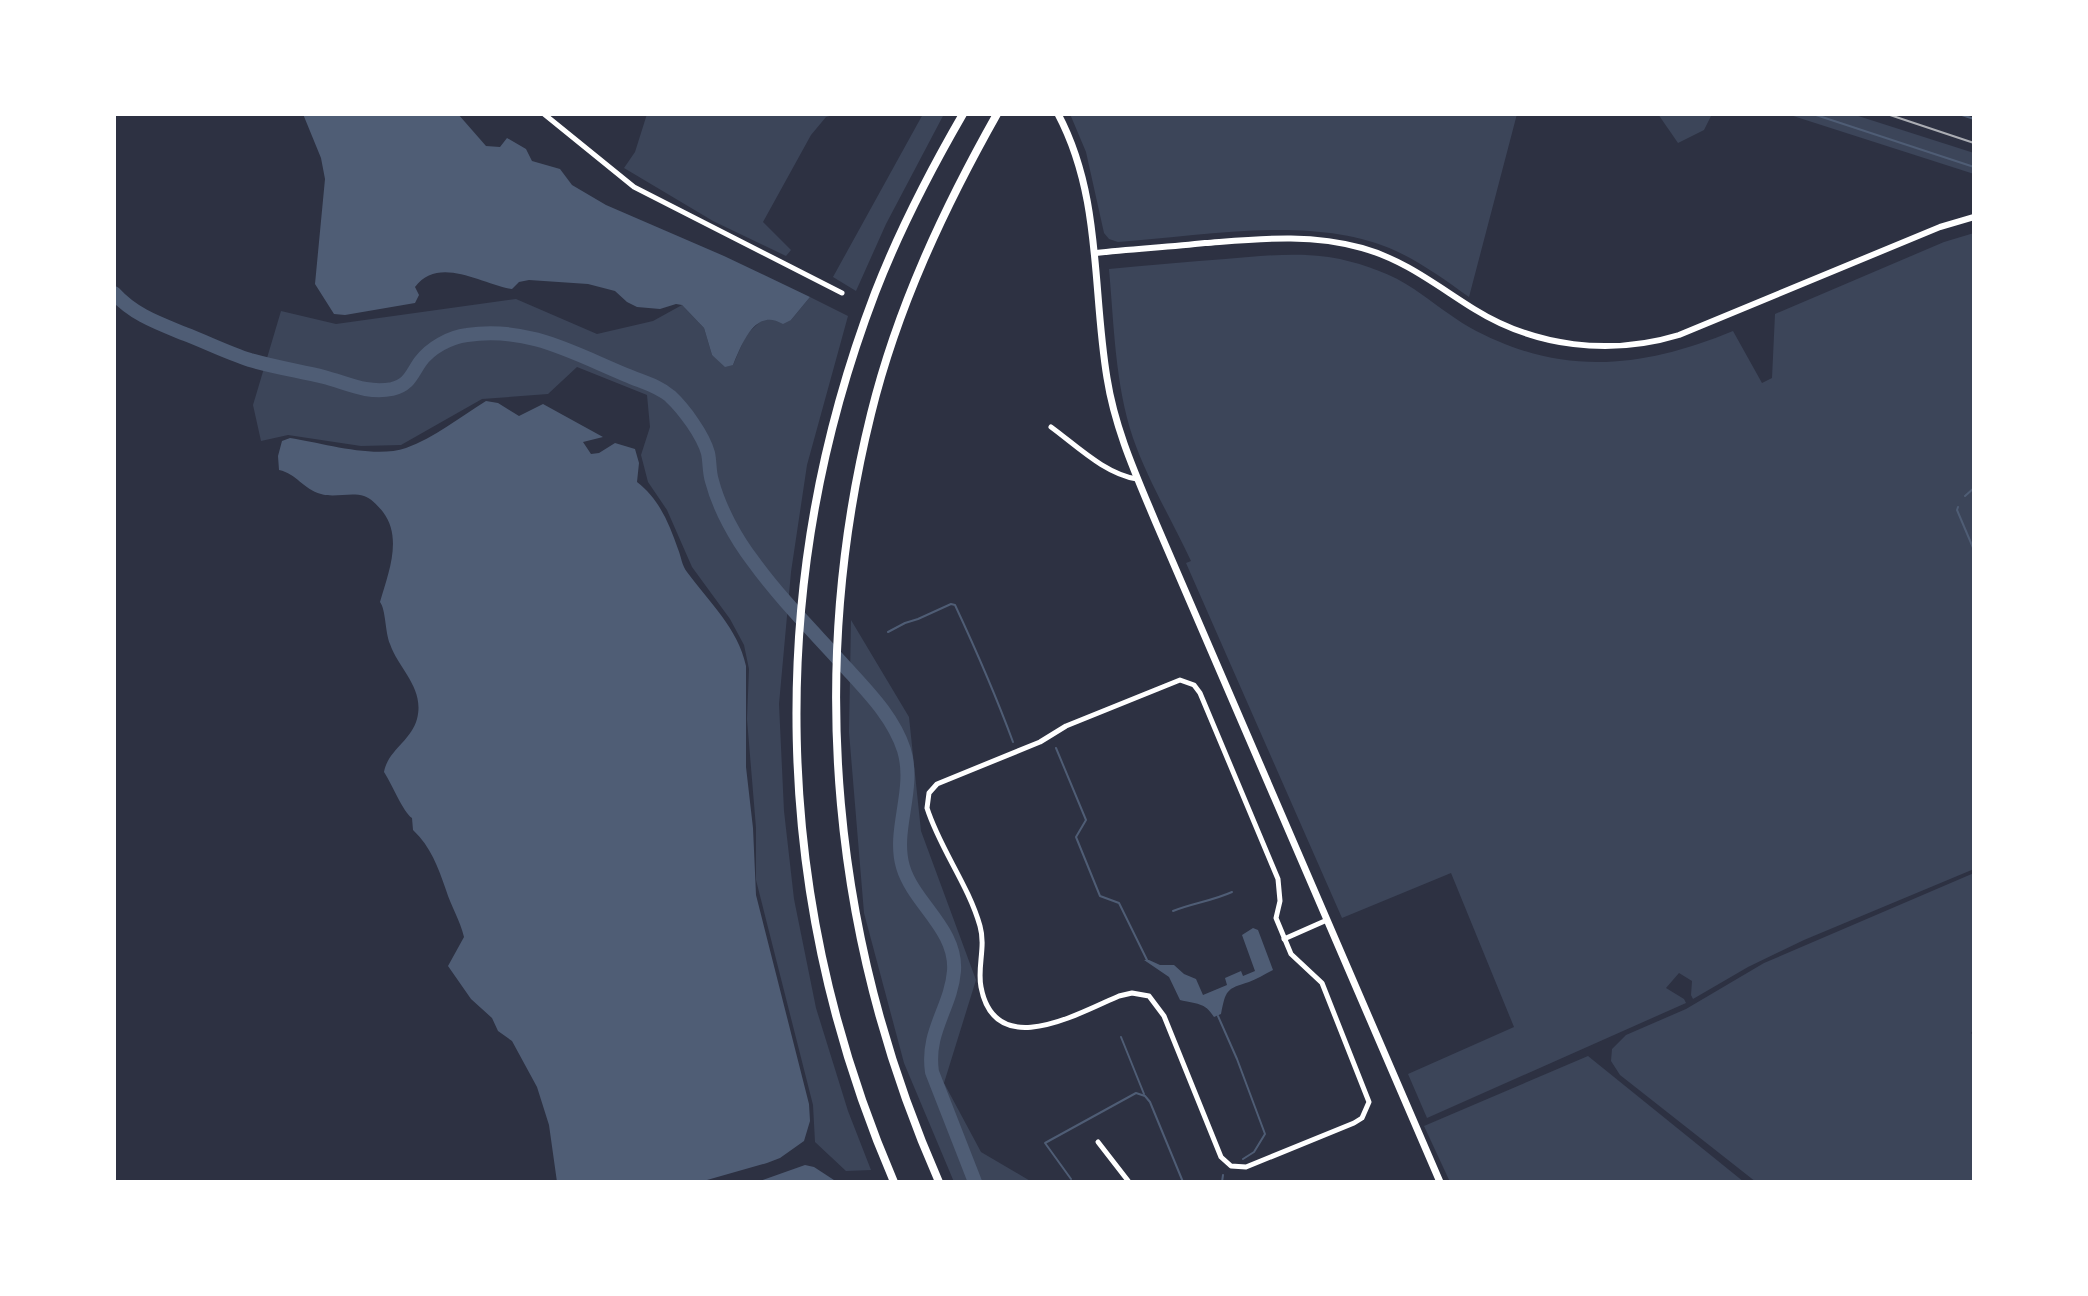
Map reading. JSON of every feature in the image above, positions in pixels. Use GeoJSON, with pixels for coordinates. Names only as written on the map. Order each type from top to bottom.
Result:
{"type":"FeatureCollection","features":[{"type":"Feature","properties":{"kind":"highway"},"geometry":{"type":"LineString","coordinates":[[894,1182],[849,1061],[826,980],[815,926],[798,795],[795,731],[798,649],[803,582],[822,467],[857,345],[898,241],[963,114]]}},
{"type":"Feature","properties":{"kind":"highway"},"geometry":{"type":"LineString","coordinates":[[939,1182],[896,1070],[860,940],[842,835],[836,766],[838,621],[849,517],[881,378],[917,274],[997,114]]}},
{"type":"Feature","properties":{"kind":"main road"},"geometry":{"type":"LineString","coordinates":[[1058,114],[1071,140],[1084,179],[1096,253],[1111,402],[1118,428],[1137,479],[1440,1182]]}},
{"type":"Feature","properties":{"kind":"street"},"geometry":{"type":"LineString","coordinates":[[544,114],[634,187],[842,293]]}},
{"type":"Feature","properties":{"kind":"street"},"geometry":{"type":"LineString","coordinates":[[1096,253],[1276,238],[1328,240],[1363,248],[1403,264],[1486,317],[1525,334],[1571,344],[1612,346],[1652,342],[1688,331],[1940,227],[1974,217]]}},
{"type":"Feature","properties":{"kind":"street"},"geometry":{"type":"LineString","coordinates":[[1051,427],[1112,471],[1137,479]]}},
{"type":"Feature","properties":{"kind":"street"},"geometry":{"type":"LineString","coordinates":[[1180,680],[1189,682],[1200,693],[1275,870],[1281,890],[1276,918],[1284,939],[1296,960],[1322,983],[1368,1093],[1367,1111],[1354,1123],[1238,1168],[1221,1157],[1164,1016],[1149,996],[1134,993],[1119,996],[1036,1029],[1006,1024],[992,1011],[980,986],[983,953],[981,929],[931,822],[927,808],[929,793],[937,784],[1040,742],[1066,726],[1168,684],[1180,680]]}},
{"type":"Feature","properties":{"kind":"street"},"geometry":{"type":"LineString","coordinates":[[1284,939],[1327,920]]}},
{"type":"Feature","properties":{"kind":"street"},"geometry":{"type":"LineString","coordinates":[[1098,1142],[1129,1182]]}},
{"type":"Feature","properties":{"kind":"shaded area"},"geometry":{"type":"Polygon","coordinates":[[[303,114],[458,114],[486,146],[500,147],[507,138],[526,149],[532,161],[560,169],[572,185],[606,205],[810,297],[791,320],[783,324],[765,320],[757,324],[745,338],[733,365],[725,367],[712,355],[704,328],[682,305],[660,309],[637,307],[615,291],[588,284],[529,280],[519,282],[512,289],[461,274],[436,273],[415,287],[419,295],[415,303],[345,315],[334,314],[315,284],[325,179],[321,158],[303,114]]]}},
{"type":"Feature","properties":{"kind":"shaded area"},"geometry":{"type":"Polygon","coordinates":[[[647,114],[837,114],[826,117],[811,135],[763,222],[791,250],[786,256],[713,221],[624,168],[635,152],[647,114]]]}},
{"type":"Feature","properties":{"kind":"shaded area"},"geometry":{"type":"Polygon","coordinates":[[[923,114],[944,114],[886,224],[856,291],[833,277],[923,114]]]}},
{"type":"Feature","properties":{"kind":"shaded area"},"geometry":{"type":"Polygon","coordinates":[[[1070,114],[1517,114],[1469,297],[1396,251],[1331,233],[1259,230],[1118,242],[1109,239],[1104,233],[1086,152],[1070,114]]]}},
{"type":"Feature","properties":{"kind":"shaded area"},"geometry":{"type":"Polygon","coordinates":[[[1658,114],[1712,114],[1704,130],[1678,143],[1658,114]]]}},
{"type":"Feature","properties":{"kind":"shaded area"},"geometry":{"type":"Polygon","coordinates":[[[1787,114],[1852,114],[1974,153],[1974,174],[1787,114]]]}},
{"type":"Feature","properties":{"kind":"shaded area"},"geometry":{"type":"Polygon","coordinates":[[[1974,233],[1974,869],[1804,940],[1748,967],[1693,999],[1692,981],[1679,973],[1666,988],[1686,1003],[1427,1118],[1408,1074],[1514,1027],[1451,873],[1342,918],[1186,563],[1191,561],[1133,438],[1119,376],[1109,269],[1282,255],[1340,259],[1397,279],[1469,327],[1535,354],[1600,362],[1633,360],[1699,344],[1733,331],[1762,383],[1772,378],[1775,314],[1944,242],[1974,233]]]}},
{"type":"Feature","properties":{"kind":"shaded area"},"geometry":{"type":"Polygon","coordinates":[[[810,297],[848,316],[807,465],[791,572],[779,704],[784,811],[794,899],[816,1008],[848,1111],[871,1170],[846,1171],[815,1142],[813,1105],[756,880],[756,828],[747,719],[749,669],[744,645],[730,619],[692,567],[667,510],[648,482],[641,455],[650,427],[647,395],[577,367],[548,394],[482,399],[401,445],[361,446],[288,435],[261,441],[253,405],[281,311],[336,324],[516,299],[597,334],[653,321],[682,305],[704,328],[712,355],[733,365],[746,335],[763,319],[791,320],[810,297]]]}},
{"type":"Feature","properties":{"kind":"shaded area"},"geometry":{"type":"Polygon","coordinates":[[[486,401],[498,403],[519,416],[543,404],[603,437],[583,442],[591,454],[599,453],[615,443],[635,449],[639,463],[637,482],[662,512],[685,570],[722,616],[742,652],[746,666],[746,767],[756,895],[809,1104],[810,1121],[804,1141],[767,1163],[700,1182],[557,1182],[549,1125],[537,1087],[512,1041],[498,1031],[492,1018],[471,999],[448,966],[464,937],[433,858],[413,830],[412,818],[384,772],[390,758],[414,727],[419,708],[414,689],[390,644],[380,602],[392,556],[389,522],[367,497],[326,495],[309,489],[279,470],[278,456],[282,441],[290,438],[364,451],[406,448],[437,433],[486,401]]]}},
{"type":"Feature","properties":{"kind":"shaded area"},"geometry":{"type":"Polygon","coordinates":[[[851,620],[909,717],[921,831],[976,980],[944,1083],[981,1152],[1032,1182],[954,1182],[904,1063],[864,913],[849,732],[851,620]]]}},
{"type":"Feature","properties":{"kind":"shaded area"},"geometry":{"type":"Polygon","coordinates":[[[1974,873],[1974,1029],[1971,1033],[1974,1036],[1974,1182],[1756,1182],[1620,1075],[1611,1061],[1612,1049],[1626,1035],[1686,1009],[1764,963],[1974,873]]]}},
{"type":"Feature","properties":{"kind":"shaded area"},"geometry":{"type":"Polygon","coordinates":[[[1253,928],[1258,930],[1273,970],[1231,989],[1226,995],[1221,1014],[1214,1017],[1204,1006],[1180,1000],[1169,977],[1144,960],[1174,965],[1196,979],[1203,995],[1227,985],[1225,978],[1241,971],[1243,976],[1255,971],[1242,935],[1253,928]]]}},
{"type":"Feature","properties":{"kind":"shaded area"},"geometry":{"type":"Polygon","coordinates":[[[1588,1056],[1744,1182],[1450,1182],[1424,1126],[1588,1056]]]}},
{"type":"Feature","properties":{"kind":"shaded area"},"geometry":{"type":"Polygon","coordinates":[[[805,1165],[814,1167],[837,1182],[757,1182],[805,1165]]]}},
{"type":"Feature","properties":{"kind":"waterway"},"geometry":{"type":"LineString","coordinates":[[1813,114],[1974,167]]}},
{"type":"Feature","properties":{"kind":"waterway"},"geometry":{"type":"LineString","coordinates":[[1959,114],[1974,119]]}},
{"type":"Feature","properties":{"kind":"waterway"},"geometry":{"type":"LineString","coordinates":[[114,293],[147,318],[234,354],[366,389],[398,387],[409,379],[424,357],[441,344],[461,336],[489,333],[510,334],[550,343],[655,386],[675,401],[706,446],[715,491],[740,543],[775,590],[873,698],[900,739],[907,765],[900,839],[903,867],[916,893],[942,929],[953,956],[952,984],[932,1044],[932,1072],[975,1182]]}},
{"type":"Feature","properties":{"kind":"waterway"},"geometry":{"type":"LineString","coordinates":[[1965,496],[1974,488]]}},
{"type":"Feature","properties":{"kind":"waterway"},"geometry":{"type":"LineString","coordinates":[[1958,507],[1974,550]]}},
{"type":"Feature","properties":{"kind":"waterway"},"geometry":{"type":"LineString","coordinates":[[888,632],[951,604],[955,605],[1013,742]]}},
{"type":"Feature","properties":{"kind":"waterway"},"geometry":{"type":"LineString","coordinates":[[1056,748],[1086,820],[1076,837],[1100,896],[1119,903],[1147,960]]}},
{"type":"Feature","properties":{"kind":"waterway"},"geometry":{"type":"LineString","coordinates":[[1173,911],[1232,892]]}},
{"type":"Feature","properties":{"kind":"waterway"},"geometry":{"type":"LineString","coordinates":[[1218,1016],[1265,1134],[1254,1152],[1243,1159]]}},
{"type":"Feature","properties":{"kind":"waterway"},"geometry":{"type":"LineString","coordinates":[[1121,1037],[1144,1094]]}},
{"type":"Feature","properties":{"kind":"waterway"},"geometry":{"type":"LineString","coordinates":[[1071,1179],[1045,1143],[1136,1093],[1150,1102],[1183,1182]]}},
{"type":"Feature","properties":{"kind":"waterway"},"geometry":{"type":"LineString","coordinates":[[1222,1182],[1223,1175]]}},
{"type":"Feature","properties":{"kind":"railway"},"geometry":{"type":"LineString","coordinates":[[1887,114],[1974,143]]}}]}
